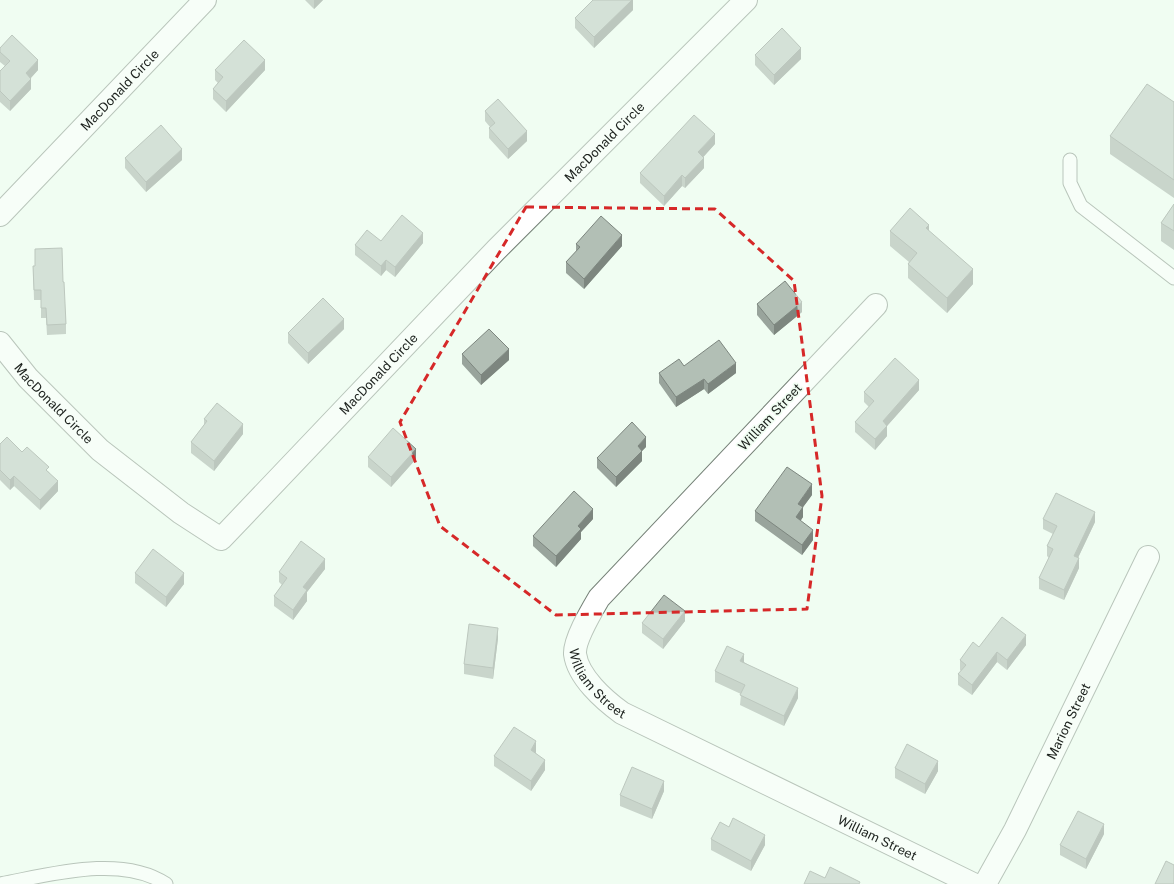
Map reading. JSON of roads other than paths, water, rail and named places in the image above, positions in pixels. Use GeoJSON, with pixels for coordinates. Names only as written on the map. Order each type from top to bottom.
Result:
{"type":"FeatureCollection","features":[{"type":"Feature","properties":{"kind":"street","name":"MacDonald Circle"},"geometry":{"type":"LineString","coordinates":[[0,214],[205,0]]}},
{"type":"Feature","properties":{"kind":"street","name":"MacDonald Circle"},"geometry":{"type":"LineString","coordinates":[[0,343],[28,378],[100,450],[181,513],[220,539],[496,250],[746,0]]}},
{"type":"Feature","properties":{"kind":"street","name":"William Street"},"geometry":{"type":"LineString","coordinates":[[876,305],[612,582],[599,598],[587,620],[575,653],[578,663],[590,684],[607,702],[622,713],[973,884]]}},
{"type":"Feature","properties":{"kind":"street","name":"Marion Street"},"geometry":{"type":"LineString","coordinates":[[985,884],[1015,830],[1148,557]]}},
{"type":"Feature","properties":{"kind":"lane"},"geometry":{"type":"LineString","coordinates":[[1070,160],[1070,184],[1081,206],[1174,278]]}},
{"type":"Feature","properties":{"kind":"lane"},"geometry":{"type":"LineString","coordinates":[[0,884],[69,872],[96,869],[124,869],[144,873],[166,884]]}}]}
